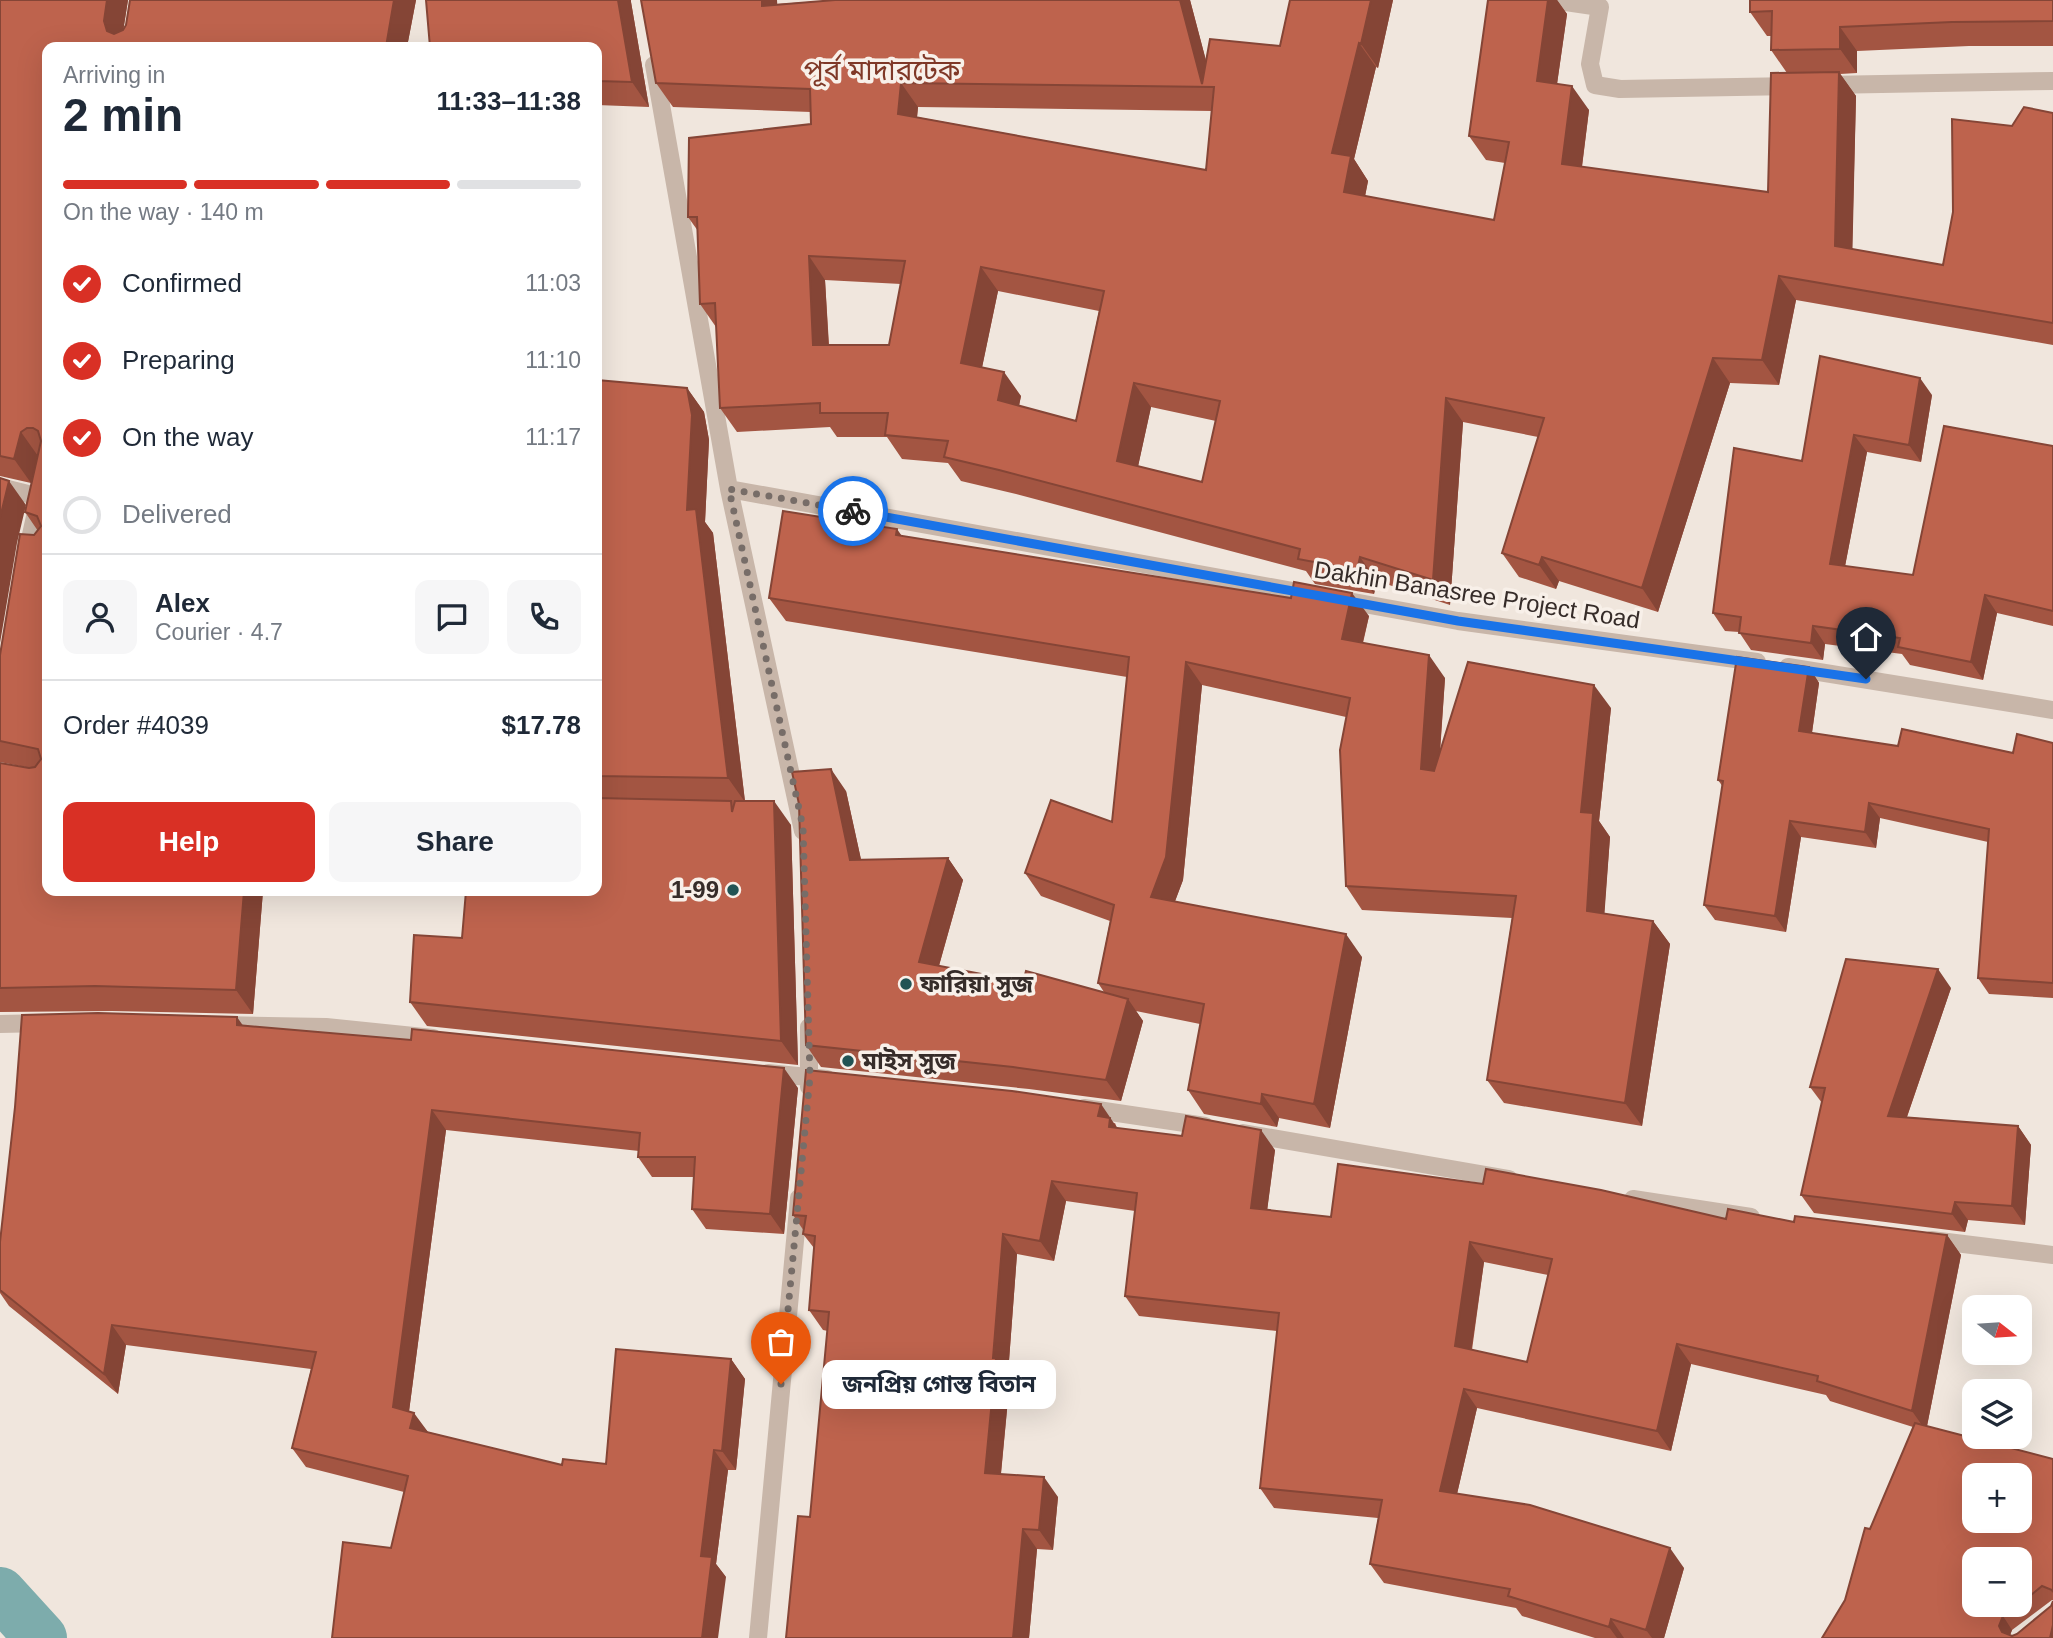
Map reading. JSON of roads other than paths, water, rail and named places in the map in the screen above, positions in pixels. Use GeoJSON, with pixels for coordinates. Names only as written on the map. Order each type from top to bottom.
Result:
{"type":"FeatureCollection","features":[{"type":"Feature","properties":{"kind":"street"},"geometry":{"type":"LineString","coordinates":[[1552,0],[1600,7],[1590,64],[1595,85],[1620,89],[2053,81]]}},
{"type":"Feature","properties":{"kind":"street"},"geometry":{"type":"LineString","coordinates":[[652,53],[729,489],[804,854]]}},
{"type":"Feature","properties":{"kind":"street"},"geometry":{"type":"LineString","coordinates":[[0,487],[40,497]]}},
{"type":"Feature","properties":{"kind":"street"},"geometry":{"type":"LineString","coordinates":[[24,571],[42,487]]}},
{"type":"Feature","properties":{"kind":"street","name":"Dakhin Banasree Project Road"},"geometry":{"type":"LineString","coordinates":[[729,489],[1458,621],[1812,670],[2053,710]]}},
{"type":"Feature","properties":{"kind":"street"},"geometry":{"type":"LineString","coordinates":[[28,545],[42,548]]}},
{"type":"Feature","properties":{"kind":"street"},"geometry":{"type":"LineString","coordinates":[[808,1008],[808,1105]]}},
{"type":"Feature","properties":{"kind":"street"},"geometry":{"type":"LineString","coordinates":[[0,1024],[56,1023]]}},
{"type":"Feature","properties":{"kind":"street"},"geometry":{"type":"LineString","coordinates":[[205,1024],[326,1027],[450,1040]]}},
{"type":"Feature","properties":{"kind":"street"},"geometry":{"type":"LineString","coordinates":[[755,1072],[850,1082]]}},
{"type":"Feature","properties":{"kind":"street"},"geometry":{"type":"LineString","coordinates":[[1064,1105],[1181,1121],[1530,1182]]}},
{"type":"Feature","properties":{"kind":"street"},"geometry":{"type":"LineString","coordinates":[[758,1638],[801,1175]]}},
{"type":"Feature","properties":{"kind":"street"},"geometry":{"type":"LineString","coordinates":[[1612,1195],[1762,1219]]}},
{"type":"Feature","properties":{"kind":"street"},"geometry":{"type":"LineString","coordinates":[[1915,1238],[2053,1255]]}},
{"type":"Feature","properties":{"kind":"waterway"},"geometry":{"type":"LineString","coordinates":[[0,1593],[41,1638]]}},
{"type":"Feature","properties":{"kind":"place","name":"1-99"},"geometry":{"type":"Point","coordinates":[733,890]}},
{"type":"Feature","properties":{"kind":"place","name":"ফারিয়া সুজ"},"geometry":{"type":"Point","coordinates":[906,984]}},
{"type":"Feature","properties":{"kind":"place","name":"মাইস সুজ"},"geometry":{"type":"Point","coordinates":[848,1061]}},
{"type":"Feature","properties":{"kind":"place","name":"জনপ্রিয় গোস্ত বিতান"},"geometry":{"type":"Point","coordinates":[781,1384]}},
{"type":"Feature","properties":{"kind":"district","name":"পূর্ব মাদারটেক"},"geometry":{"type":"Point","coordinates":[882,70]}}]}
